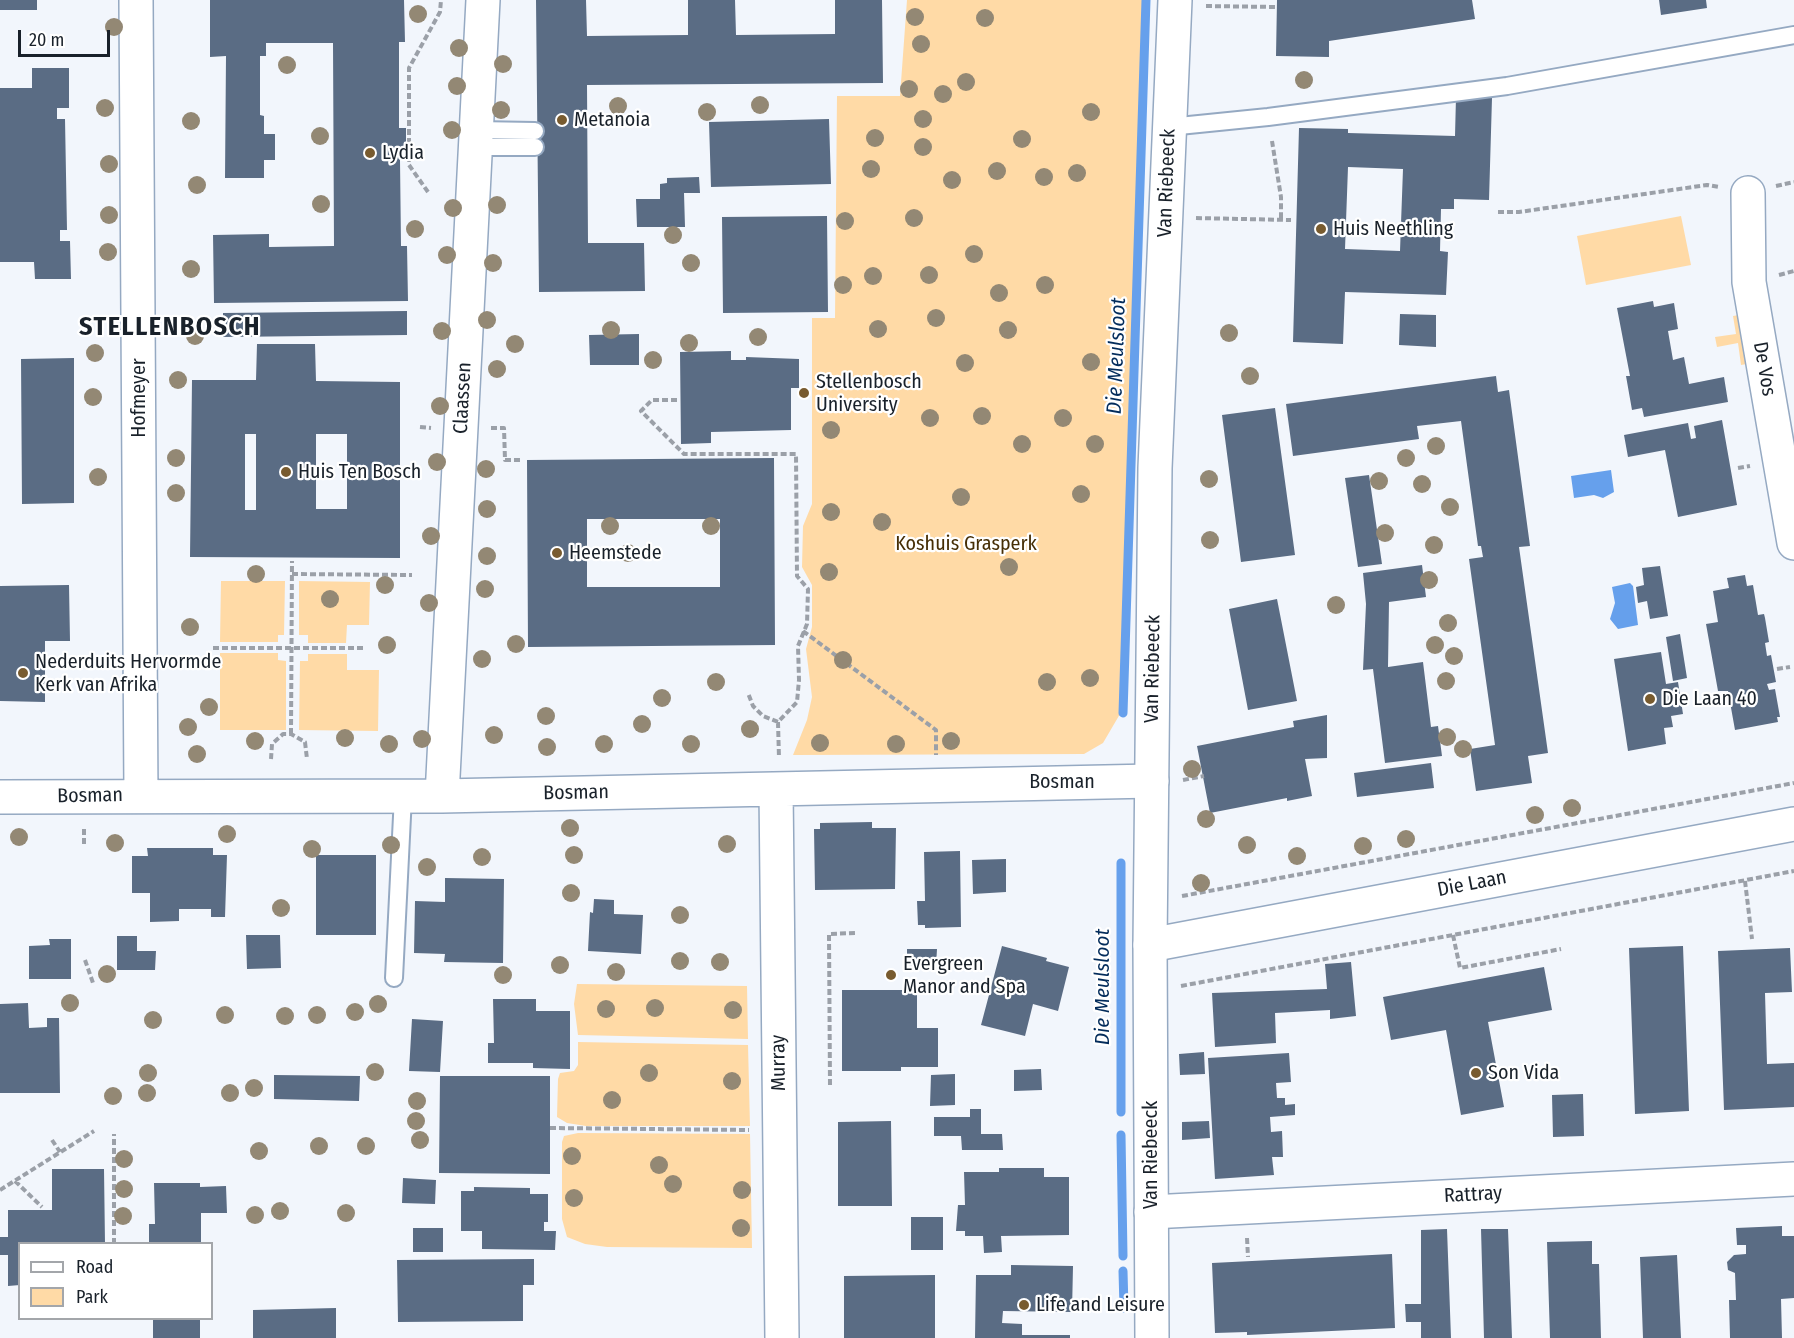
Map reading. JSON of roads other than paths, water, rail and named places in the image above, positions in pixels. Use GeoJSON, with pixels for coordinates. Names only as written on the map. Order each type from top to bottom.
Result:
{"type":"FeatureCollection","features":[{"type":"Feature","properties":{"kind":"street","name":"Hofmeyer"},"geometry":{"type":"LineString","coordinates":[[136,0],[141,795]]}},
{"type":"Feature","properties":{"kind":"street","name":"Claassen"},"geometry":{"type":"LineString","coordinates":[[442,796],[483,0]]}},
{"type":"Feature","properties":{"kind":"street","name":"Van Riebeeck"},"geometry":{"type":"LineString","coordinates":[[1152,1338],[1150,945],[1165,780],[1155,468],[1175,0]]}},
{"type":"Feature","properties":{"kind":"street","name":"De Vos"},"geometry":{"type":"LineString","coordinates":[[1748,194],[1749,282],[1794,543]]}},
{"type":"Feature","properties":{"kind":"street","name":"Bosman"},"geometry":{"type":"LineString","coordinates":[[0,797],[442,796],[778,774],[1165,780]]}},
{"type":"Feature","properties":{"kind":"street","name":"Murray"},"geometry":{"type":"LineString","coordinates":[[778,774],[782,1338]]}},
{"type":"Feature","properties":{"kind":"street","name":"Die Laan"},"geometry":{"type":"LineString","coordinates":[[1150,945],[1794,824]]}},
{"type":"Feature","properties":{"kind":"street","name":"Rattray"},"geometry":{"type":"LineString","coordinates":[[1151,1212],[1794,1179]]}},
{"type":"Feature","properties":{"kind":"lane"},"geometry":{"type":"LineString","coordinates":[[1169,127],[1268,117],[1507,86],[1794,35]]}},
{"type":"Feature","properties":{"kind":"lane"},"geometry":{"type":"LineString","coordinates":[[476,139],[535,139]]}},
{"type":"Feature","properties":{"kind":"lane"},"geometry":{"type":"LineString","coordinates":[[394,978],[403,796]]}},
{"type":"Feature","properties":{"kind":"water"},"geometry":{"type":"Polygon","coordinates":[[[1611,470],[1614,492],[1603,498],[1594,495],[1574,498],[1571,476],[1611,470]]]}},
{"type":"Feature","properties":{"kind":"water"},"geometry":{"type":"Polygon","coordinates":[[[1630,583],[1633,586],[1638,625],[1618,629],[1610,619],[1615,603],[1612,587],[1630,583]]]}},
{"type":"Feature","properties":{"kind":"waterway","name":"Die Meulsloot"},"geometry":{"type":"LineString","coordinates":[[1123,713],[1146,0]]}},
{"type":"Feature","properties":{"kind":"waterway","name":"Die Meulsloot"},"geometry":{"type":"LineString","coordinates":[[1121,863],[1121,1112]]}},
{"type":"Feature","properties":{"kind":"waterway","name":"Die Meulsloot"},"geometry":{"type":"LineString","coordinates":[[1121,1135],[1123,1256]]}},
{"type":"Feature","properties":{"kind":"waterway","name":"Die Meulsloot"},"geometry":{"type":"LineString","coordinates":[[1123,1271],[1124,1308]]}},
{"type":"Feature","properties":{"kind":"place","name":"Metanoia"},"geometry":{"type":"Point","coordinates":[562,120]}},
{"type":"Feature","properties":{"kind":"place","name":"Lydia"},"geometry":{"type":"Point","coordinates":[370,153]}},
{"type":"Feature","properties":{"kind":"place","name":"Huis Neethling"},"geometry":{"type":"Point","coordinates":[1321,229]}},
{"type":"Feature","properties":{"kind":"place","name":"Stellenbosch University"},"geometry":{"type":"Point","coordinates":[804,393]}},
{"type":"Feature","properties":{"kind":"place","name":"Huis Ten Bosch"},"geometry":{"type":"Point","coordinates":[286,472]}},
{"type":"Feature","properties":{"kind":"place","name":"Heemstede"},"geometry":{"type":"Point","coordinates":[557,553]}},
{"type":"Feature","properties":{"kind":"place","name":"Nederduits Hervormde Kerk van Afrika"},"geometry":{"type":"Point","coordinates":[23,673]}},
{"type":"Feature","properties":{"kind":"place","name":"Die Laan 40"},"geometry":{"type":"Point","coordinates":[1650,699]}},
{"type":"Feature","properties":{"kind":"place","name":"Evergreen Manor and Spa"},"geometry":{"type":"Point","coordinates":[891,975]}},
{"type":"Feature","properties":{"kind":"place","name":"Son Vida"},"geometry":{"type":"Point","coordinates":[1476,1073]}},
{"type":"Feature","properties":{"kind":"place","name":"Life and Leisure"},"geometry":{"type":"Point","coordinates":[1024,1305]}},
{"type":"Feature","properties":{"kind":"district","name":"STELLENBOSCH"},"geometry":{"type":"Point","coordinates":[170,328]}},
{"type":"Feature","properties":{"kind":"park label","name":"Koshuis Grasperk"},"geometry":{"type":"Point","coordinates":[966,544]}}]}
